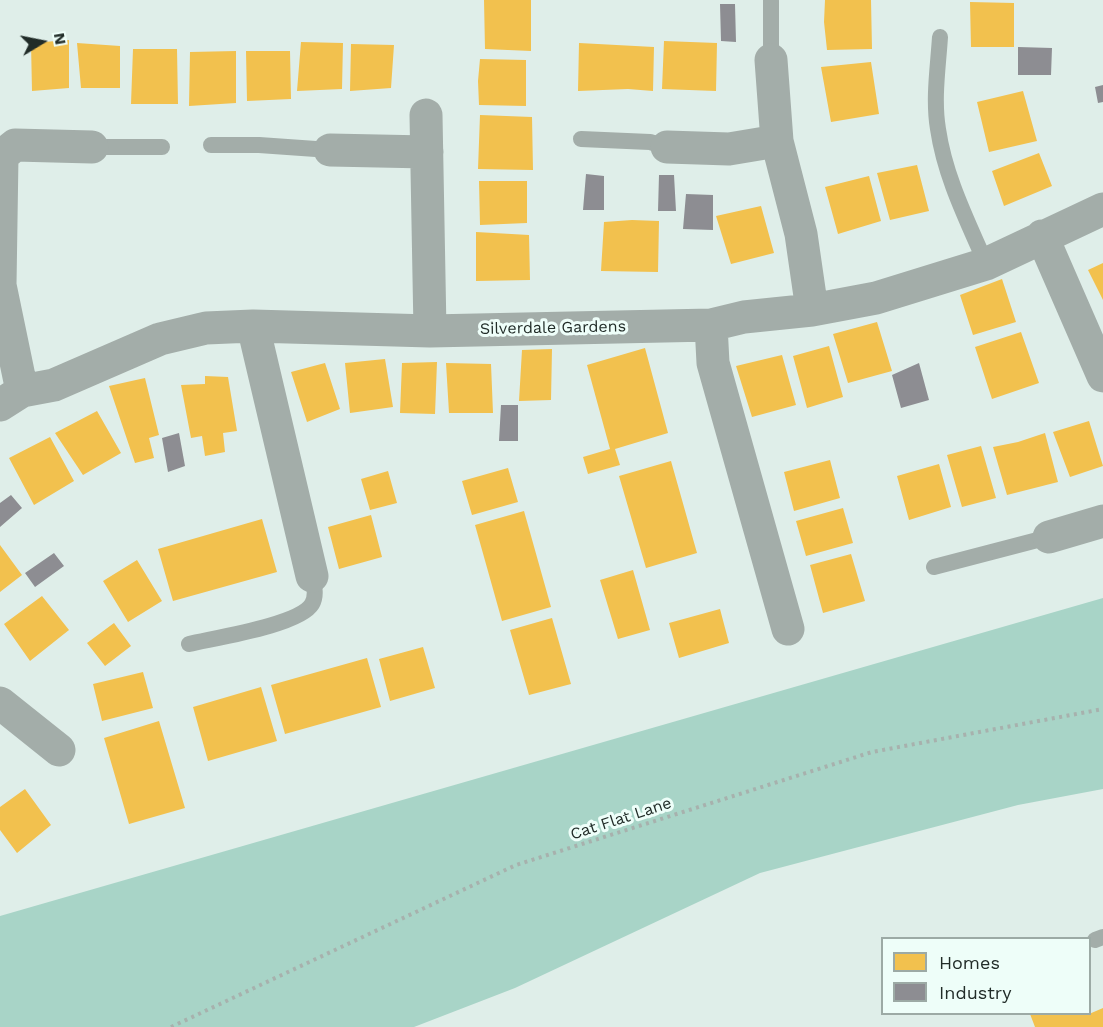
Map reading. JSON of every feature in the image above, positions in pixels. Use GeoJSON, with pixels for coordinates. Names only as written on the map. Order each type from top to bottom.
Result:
{"type":"FeatureCollection","features":[{"type":"Feature","properties":{"kind":"street"},"geometry":{"type":"LineString","coordinates":[[771,60],[777,141],[801,234],[812,310]]}},
{"type":"Feature","properties":{"kind":"street"},"geometry":{"type":"LineString","coordinates":[[426,116],[430,331]]}},
{"type":"Feature","properties":{"kind":"street"},"geometry":{"type":"LineString","coordinates":[[667,147],[729,149],[777,141]]}},
{"type":"Feature","properties":{"kind":"street"},"geometry":{"type":"LineString","coordinates":[[11,398],[0,285],[2,156],[15,145],[92,147]]}},
{"type":"Feature","properties":{"kind":"street"},"geometry":{"type":"LineString","coordinates":[[330,150],[427,152]]}},
{"type":"Feature","properties":{"kind":"street","name":"Silverdale Gardens"},"geometry":{"type":"LineString","coordinates":[[11,398],[54,385],[160,339],[206,328],[253,326],[430,331],[711,325],[744,317],[812,310],[876,298],[986,264],[1103,209]]}},
{"type":"Feature","properties":{"kind":"street"},"geometry":{"type":"LineString","coordinates":[[1042,236],[1103,376]]}},
{"type":"Feature","properties":{"kind":"street"},"geometry":{"type":"LineString","coordinates":[[711,325],[713,363],[788,629]]}},
{"type":"Feature","properties":{"kind":"street"},"geometry":{"type":"LineString","coordinates":[[253,326],[312,576]]}},
{"type":"Feature","properties":{"kind":"street"},"geometry":{"type":"LineString","coordinates":[[1049,537],[1103,521]]}},
{"type":"Feature","properties":{"kind":"street"},"geometry":{"type":"LineString","coordinates":[[0,703],[58,750]]}},
{"type":"Feature","properties":{"kind":"lane"},"geometry":{"type":"LineString","coordinates":[[771,1],[771,60]]}},
{"type":"Feature","properties":{"kind":"lane"},"geometry":{"type":"LineString","coordinates":[[940,37],[935,91],[938,129],[948,178],[986,264]]}},
{"type":"Feature","properties":{"kind":"lane"},"geometry":{"type":"LineString","coordinates":[[581,139],[650,142],[667,147]]}},
{"type":"Feature","properties":{"kind":"lane"},"geometry":{"type":"LineString","coordinates":[[92,147],[140,145],[162,147]]}},
{"type":"Feature","properties":{"kind":"lane"},"geometry":{"type":"LineString","coordinates":[[211,145],[259,145],[330,150]]}},
{"type":"Feature","properties":{"kind":"lane"},"geometry":{"type":"LineString","coordinates":[[934,567],[1049,537]]}},
{"type":"Feature","properties":{"kind":"lane"},"geometry":{"type":"LineString","coordinates":[[189,644],[240,634],[297,616],[312,605],[315,592],[312,576]]}},
{"type":"Feature","properties":{"kind":"path","name":"Cat Flat Lane"},"geometry":{"type":"LineString","coordinates":[[171,1027],[516,865],[872,752],[1103,709]]}},
{"type":"Feature","properties":{"kind":"green space"},"geometry":{"type":"Polygon","coordinates":[[[1103,598],[1103,789],[1018,805],[760,873],[515,988],[414,1027],[0,1027],[0,916],[1103,598]]]}},
{"type":"Feature","properties":{"kind":"building: Homes"},"geometry":{"type":"Polygon","coordinates":[[[484,0],[531,0],[531,51],[485,49],[484,0]]]}},
{"type":"Feature","properties":{"kind":"building: Homes"},"geometry":{"type":"Polygon","coordinates":[[[825,0],[871,0],[872,49],[827,50],[824,22],[825,0]]]}},
{"type":"Feature","properties":{"kind":"building: Homes"},"geometry":{"type":"Polygon","coordinates":[[[970,2],[1014,3],[1014,47],[971,47],[970,2]]]}},
{"type":"Feature","properties":{"kind":"building: Homes"},"geometry":{"type":"Polygon","coordinates":[[[69,40],[69,88],[32,91],[31,43],[69,40]]]}},
{"type":"Feature","properties":{"kind":"building: Homes"},"geometry":{"type":"Polygon","coordinates":[[[664,41],[717,43],[716,91],[662,89],[664,41]]]}},
{"type":"Feature","properties":{"kind":"building: Homes"},"geometry":{"type":"Polygon","coordinates":[[[301,42],[343,43],[342,89],[297,91],[301,42]]]}},
{"type":"Feature","properties":{"kind":"building: Homes"},"geometry":{"type":"Polygon","coordinates":[[[77,43],[120,46],[120,88],[81,88],[77,43]]]}},
{"type":"Feature","properties":{"kind":"building: Homes"},"geometry":{"type":"Polygon","coordinates":[[[579,43],[654,47],[653,91],[628,89],[578,91],[579,43]]]}},
{"type":"Feature","properties":{"kind":"building: Homes"},"geometry":{"type":"Polygon","coordinates":[[[351,44],[394,45],[391,88],[350,91],[351,44]]]}},
{"type":"Feature","properties":{"kind":"building: Homes"},"geometry":{"type":"Polygon","coordinates":[[[133,49],[177,49],[178,104],[131,104],[133,49]]]}},
{"type":"Feature","properties":{"kind":"building: Homes"},"geometry":{"type":"Polygon","coordinates":[[[236,51],[236,103],[189,106],[190,52],[236,51]]]}},
{"type":"Feature","properties":{"kind":"building: Homes"},"geometry":{"type":"Polygon","coordinates":[[[246,51],[290,51],[291,99],[247,101],[246,51]]]}},
{"type":"Feature","properties":{"kind":"building: Homes"},"geometry":{"type":"Polygon","coordinates":[[[480,59],[526,60],[526,106],[479,105],[480,59]]]}},
{"type":"Feature","properties":{"kind":"building: Homes"},"geometry":{"type":"Polygon","coordinates":[[[871,62],[879,114],[831,122],[821,67],[871,62]]]}},
{"type":"Feature","properties":{"kind":"building: Homes"},"geometry":{"type":"Polygon","coordinates":[[[1023,91],[1037,141],[989,152],[977,102],[1023,91]]]}},
{"type":"Feature","properties":{"kind":"building: Homes"},"geometry":{"type":"Polygon","coordinates":[[[480,115],[532,117],[533,170],[478,169],[480,115]]]}},
{"type":"Feature","properties":{"kind":"building: Homes"},"geometry":{"type":"Polygon","coordinates":[[[1039,153],[1052,186],[1004,206],[992,171],[1039,153]]]}},
{"type":"Feature","properties":{"kind":"building: Homes"},"geometry":{"type":"Polygon","coordinates":[[[917,165],[929,211],[890,220],[877,173],[917,165]]]}},
{"type":"Feature","properties":{"kind":"building: Homes"},"geometry":{"type":"Polygon","coordinates":[[[869,176],[881,221],[838,234],[825,187],[869,176]]]}},
{"type":"Feature","properties":{"kind":"building: Homes"},"geometry":{"type":"Polygon","coordinates":[[[479,181],[527,181],[527,223],[480,225],[479,181]]]}},
{"type":"Feature","properties":{"kind":"building: Homes"},"geometry":{"type":"Polygon","coordinates":[[[761,206],[774,253],[731,264],[716,216],[761,206]]]}},
{"type":"Feature","properties":{"kind":"building: Homes"},"geometry":{"type":"Polygon","coordinates":[[[659,221],[658,272],[601,271],[604,222],[659,221]]]}},
{"type":"Feature","properties":{"kind":"building: Homes"},"geometry":{"type":"Polygon","coordinates":[[[476,232],[529,235],[530,280],[476,281],[476,232]]]}},
{"type":"Feature","properties":{"kind":"building: Homes"},"geometry":{"type":"Polygon","coordinates":[[[1103,263],[1103,300],[1088,270],[1103,263]]]}},
{"type":"Feature","properties":{"kind":"building: Homes"},"geometry":{"type":"Polygon","coordinates":[[[1002,279],[1016,322],[973,335],[960,295],[1002,279]]]}},
{"type":"Feature","properties":{"kind":"building: Homes"},"geometry":{"type":"Polygon","coordinates":[[[877,322],[892,371],[848,383],[833,334],[877,322]]]}},
{"type":"Feature","properties":{"kind":"building: Homes"},"geometry":{"type":"Polygon","coordinates":[[[1021,332],[1039,383],[992,399],[975,347],[1021,332]]]}},
{"type":"Feature","properties":{"kind":"building: Homes"},"geometry":{"type":"Polygon","coordinates":[[[829,346],[843,397],[807,408],[793,356],[829,346]]]}},
{"type":"Feature","properties":{"kind":"building: Homes"},"geometry":{"type":"Polygon","coordinates":[[[645,348],[668,433],[615,449],[620,465],[588,474],[583,457],[610,449],[587,365],[645,348]]]}},
{"type":"Feature","properties":{"kind":"building: Homes"},"geometry":{"type":"Polygon","coordinates":[[[552,349],[551,400],[519,401],[522,350],[552,349]]]}},
{"type":"Feature","properties":{"kind":"building: Homes"},"geometry":{"type":"Polygon","coordinates":[[[782,355],[796,405],[752,417],[736,366],[782,355]]]}},
{"type":"Feature","properties":{"kind":"building: Homes"},"geometry":{"type":"Polygon","coordinates":[[[385,359],[393,407],[350,413],[345,363],[385,359]]]}},
{"type":"Feature","properties":{"kind":"building: Homes"},"geometry":{"type":"Polygon","coordinates":[[[437,362],[435,414],[400,413],[402,363],[437,362]]]}},
{"type":"Feature","properties":{"kind":"building: Homes"},"geometry":{"type":"Polygon","coordinates":[[[325,363],[340,409],[307,422],[291,372],[325,363]]]}},
{"type":"Feature","properties":{"kind":"building: Homes"},"geometry":{"type":"Polygon","coordinates":[[[446,363],[491,364],[493,413],[449,413],[446,363]]]}},
{"type":"Feature","properties":{"kind":"building: Homes"},"geometry":{"type":"Polygon","coordinates":[[[205,376],[228,377],[237,431],[223,433],[225,452],[205,456],[202,436],[191,438],[181,385],[205,384],[205,376]]]}},
{"type":"Feature","properties":{"kind":"building: Homes"},"geometry":{"type":"Polygon","coordinates":[[[145,378],[159,435],[149,438],[154,458],[135,463],[109,386],[145,378]]]}},
{"type":"Feature","properties":{"kind":"building: Homes"},"geometry":{"type":"Polygon","coordinates":[[[97,411],[121,453],[83,475],[55,433],[97,411]]]}},
{"type":"Feature","properties":{"kind":"building: Homes"},"geometry":{"type":"Polygon","coordinates":[[[1089,421],[1103,466],[1070,477],[1053,432],[1089,421]]]}},
{"type":"Feature","properties":{"kind":"building: Homes"},"geometry":{"type":"Polygon","coordinates":[[[1045,433],[1058,482],[1007,495],[993,447],[1045,433]]]}},
{"type":"Feature","properties":{"kind":"building: Homes"},"geometry":{"type":"Polygon","coordinates":[[[50,437],[74,481],[34,505],[9,458],[50,437]]]}},
{"type":"Feature","properties":{"kind":"building: Homes"},"geometry":{"type":"Polygon","coordinates":[[[981,446],[996,498],[962,507],[947,455],[981,446]]]}},
{"type":"Feature","properties":{"kind":"building: Homes"},"geometry":{"type":"Polygon","coordinates":[[[830,460],[840,498],[794,511],[784,472],[830,460]]]}},
{"type":"Feature","properties":{"kind":"building: Homes"},"geometry":{"type":"Polygon","coordinates":[[[671,461],[697,553],[646,568],[619,476],[671,461]]]}},
{"type":"Feature","properties":{"kind":"building: Homes"},"geometry":{"type":"Polygon","coordinates":[[[939,464],[951,507],[909,520],[897,476],[939,464]]]}},
{"type":"Feature","properties":{"kind":"building: Homes"},"geometry":{"type":"Polygon","coordinates":[[[508,468],[518,502],[472,515],[462,481],[508,468]]]}},
{"type":"Feature","properties":{"kind":"building: Homes"},"geometry":{"type":"Polygon","coordinates":[[[388,471],[397,503],[370,510],[361,479],[388,471]]]}},
{"type":"Feature","properties":{"kind":"building: Homes"},"geometry":{"type":"Polygon","coordinates":[[[843,508],[853,543],[806,556],[796,521],[843,508]]]}},
{"type":"Feature","properties":{"kind":"building: Homes"},"geometry":{"type":"Polygon","coordinates":[[[524,511],[551,607],[502,621],[475,525],[524,511]]]}},
{"type":"Feature","properties":{"kind":"building: Homes"},"geometry":{"type":"Polygon","coordinates":[[[371,515],[382,557],[339,569],[328,527],[371,515]]]}},
{"type":"Feature","properties":{"kind":"building: Homes"},"geometry":{"type":"Polygon","coordinates":[[[262,519],[277,572],[173,601],[158,549],[262,519]]]}},
{"type":"Feature","properties":{"kind":"building: Homes"},"geometry":{"type":"Polygon","coordinates":[[[0,545],[22,575],[0,592],[0,545]]]}},
{"type":"Feature","properties":{"kind":"building: Homes"},"geometry":{"type":"Polygon","coordinates":[[[851,554],[865,601],[823,613],[810,565],[851,554]]]}},
{"type":"Feature","properties":{"kind":"building: Homes"},"geometry":{"type":"Polygon","coordinates":[[[137,560],[162,601],[128,622],[103,581],[137,560]]]}},
{"type":"Feature","properties":{"kind":"building: Homes"},"geometry":{"type":"Polygon","coordinates":[[[633,570],[650,630],[618,639],[600,580],[633,570]]]}},
{"type":"Feature","properties":{"kind":"building: Homes"},"geometry":{"type":"Polygon","coordinates":[[[42,596],[69,630],[30,661],[4,624],[42,596]]]}},
{"type":"Feature","properties":{"kind":"building: Homes"},"geometry":{"type":"Polygon","coordinates":[[[720,609],[729,643],[679,658],[669,623],[720,609]]]}},
{"type":"Feature","properties":{"kind":"building: Homes"},"geometry":{"type":"Polygon","coordinates":[[[552,618],[571,684],[529,695],[510,630],[552,618]]]}},
{"type":"Feature","properties":{"kind":"building: Homes"},"geometry":{"type":"Polygon","coordinates":[[[114,623],[131,646],[105,666],[87,643],[114,623]]]}},
{"type":"Feature","properties":{"kind":"building: Homes"},"geometry":{"type":"Polygon","coordinates":[[[423,647],[435,688],[390,701],[379,659],[423,647]]]}},
{"type":"Feature","properties":{"kind":"building: Homes"},"geometry":{"type":"Polygon","coordinates":[[[367,658],[381,707],[285,734],[271,685],[367,658]]]}},
{"type":"Feature","properties":{"kind":"building: Homes"},"geometry":{"type":"Polygon","coordinates":[[[143,672],[153,708],[102,721],[93,684],[143,672]]]}},
{"type":"Feature","properties":{"kind":"building: Homes"},"geometry":{"type":"Polygon","coordinates":[[[261,687],[277,741],[208,761],[193,707],[261,687]]]}},
{"type":"Feature","properties":{"kind":"building: Homes"},"geometry":{"type":"Polygon","coordinates":[[[159,721],[185,808],[129,824],[104,738],[159,721]]]}},
{"type":"Feature","properties":{"kind":"building: Homes"},"geometry":{"type":"Polygon","coordinates":[[[25,789],[51,825],[17,853],[0,830],[0,807],[25,789]]]}},
{"type":"Feature","properties":{"kind":"building: Homes"},"geometry":{"type":"Polygon","coordinates":[[[1103,1008],[1103,1027],[1035,1027],[1030,1015],[1091,1015],[1103,1008]]]}},
{"type":"Feature","properties":{"kind":"building: Industry"},"geometry":{"type":"Polygon","coordinates":[[[720,4],[735,4],[736,42],[721,41],[720,4]]]}},
{"type":"Feature","properties":{"kind":"building: Industry"},"geometry":{"type":"Polygon","coordinates":[[[1018,47],[1052,48],[1051,75],[1018,75],[1018,47]]]}},
{"type":"Feature","properties":{"kind":"building: Industry"},"geometry":{"type":"Polygon","coordinates":[[[1103,85],[1103,102],[1098,103],[1095,87],[1103,85]]]}},
{"type":"Feature","properties":{"kind":"building: Industry"},"geometry":{"type":"Polygon","coordinates":[[[586,174],[604,176],[604,210],[583,210],[586,174]]]}},
{"type":"Feature","properties":{"kind":"building: Industry"},"geometry":{"type":"Polygon","coordinates":[[[659,175],[674,175],[676,211],[658,211],[659,175]]]}},
{"type":"Feature","properties":{"kind":"building: Industry"},"geometry":{"type":"Polygon","coordinates":[[[686,194],[713,195],[713,230],[683,229],[686,194]]]}},
{"type":"Feature","properties":{"kind":"building: Industry"},"geometry":{"type":"Polygon","coordinates":[[[919,363],[929,400],[901,408],[892,375],[919,363]]]}},
{"type":"Feature","properties":{"kind":"building: Industry"},"geometry":{"type":"Polygon","coordinates":[[[501,405],[518,405],[518,441],[499,441],[501,405]]]}},
{"type":"Feature","properties":{"kind":"building: Industry"},"geometry":{"type":"Polygon","coordinates":[[[179,433],[185,466],[168,472],[162,438],[179,433]]]}},
{"type":"Feature","properties":{"kind":"building: Industry"},"geometry":{"type":"Polygon","coordinates":[[[11,495],[22,508],[0,527],[0,503],[11,495]]]}},
{"type":"Feature","properties":{"kind":"building: Industry"},"geometry":{"type":"Polygon","coordinates":[[[54,553],[64,566],[35,587],[25,573],[54,553]]]}}]}
